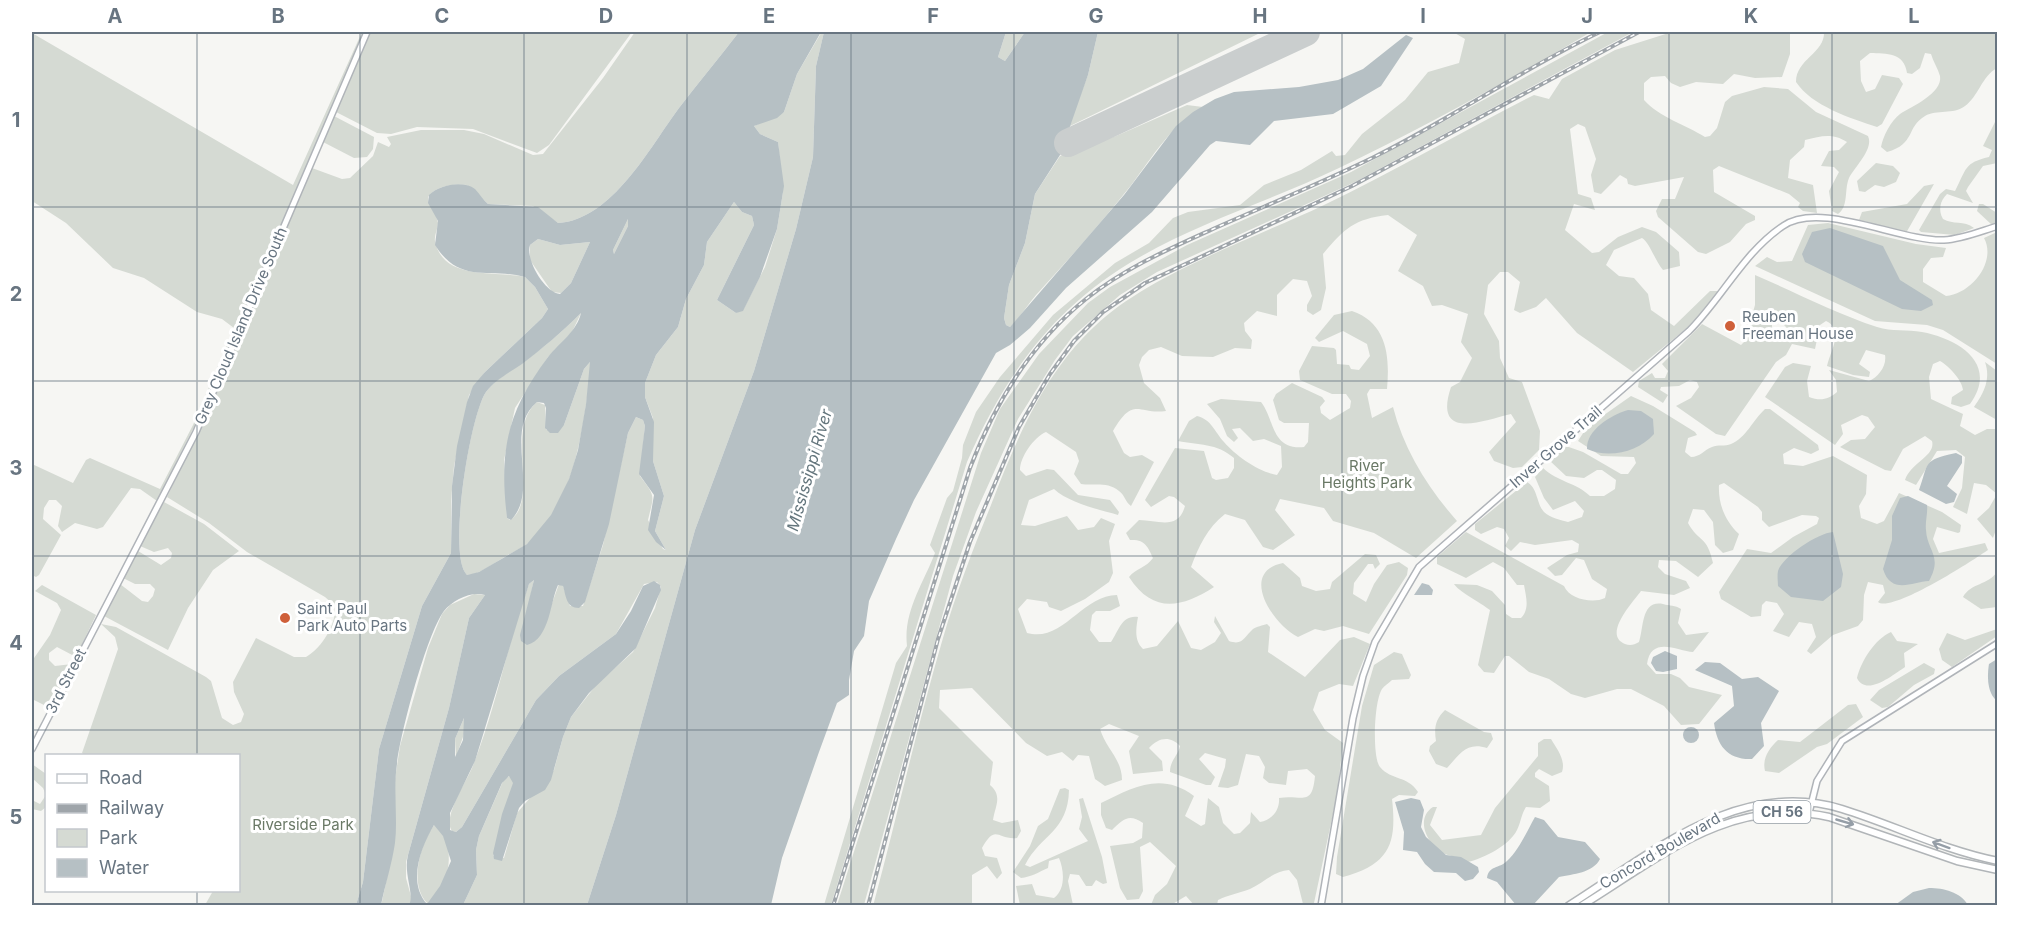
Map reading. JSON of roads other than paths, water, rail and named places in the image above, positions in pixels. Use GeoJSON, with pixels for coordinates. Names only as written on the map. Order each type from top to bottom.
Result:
{"type":"FeatureCollection","features":[{"type":"Feature","properties":{"kind":"main road","name":"Concord Boulevard"},"geometry":{"type":"LineString","coordinates":[[1568,906],[1710,819],[1750,804],[1812,802],[1841,808],[1957,851],[1998,861]]}},
{"type":"Feature","properties":{"kind":"main road","name":"Concord Boulevard"},"geometry":{"type":"LineString","coordinates":[[1581,906],[1719,825],[1772,812],[1809,813],[1858,825],[1957,861],[1998,870]]}},
{"type":"Feature","properties":{"kind":"street","name":"Grey Cloud Island Drive South"},"geometry":{"type":"LineString","coordinates":[[101,613],[196,432],[367,32]]}},
{"type":"Feature","properties":{"kind":"street","name":"Inver Grove Trail"},"geometry":{"type":"LineString","coordinates":[[1321,906],[1363,676],[1375,642],[1419,567],[1689,331],[1716,303],[1763,242],[1785,224],[1816,217],[1853,222],[1914,238],[1945,240],[1998,226]]}},
{"type":"Feature","properties":{"kind":"street","name":"3rd Street"},"geometry":{"type":"LineString","coordinates":[[32,749],[101,613]]}},
{"type":"Feature","properties":{"kind":"street"},"geometry":{"type":"LineString","coordinates":[[1809,813],[1822,770],[1842,741],[1998,643]]}},
{"type":"Feature","properties":{"kind":"water"},"geometry":{"type":"Polygon","coordinates":[[[739,32],[821,32],[797,74],[784,112],[777,118],[754,126],[760,134],[778,142],[784,186],[777,229],[760,277],[743,311],[736,313],[717,300],[754,225],[752,216],[742,212],[734,202],[707,242],[704,265],[686,299],[678,327],[656,355],[645,383],[645,397],[654,422],[653,461],[664,496],[655,531],[666,550],[656,542],[648,530],[654,495],[639,474],[645,426],[643,420],[636,417],[628,433],[609,524],[585,602],[579,608],[571,606],[567,601],[563,586],[558,585],[545,628],[535,641],[527,645],[521,641],[520,635],[534,580],[529,584],[475,761],[450,813],[450,830],[456,832],[462,827],[536,700],[559,676],[616,634],[643,586],[654,581],[660,585],[661,590],[636,648],[589,693],[571,717],[551,780],[545,790],[525,801],[519,808],[502,861],[494,859],[493,853],[502,814],[513,783],[509,776],[502,783],[479,836],[476,850],[477,875],[463,905],[409,905],[411,895],[407,869],[408,855],[449,708],[469,618],[485,595],[468,595],[448,607],[437,623],[422,661],[403,731],[396,774],[395,843],[381,905],[356,905],[363,882],[379,749],[422,606],[451,553],[452,486],[457,446],[467,402],[473,386],[485,372],[542,318],[548,309],[535,287],[525,277],[465,270],[445,257],[435,245],[438,221],[428,203],[429,195],[445,186],[458,184],[475,189],[488,204],[538,207],[558,223],[578,219],[596,209],[628,179],[679,108],[739,32]],[[628,219],[613,250],[614,254],[628,226],[628,219]],[[538,239],[530,245],[530,258],[533,266],[548,288],[560,294],[571,283],[590,242],[560,245],[538,239]],[[581,313],[560,333],[493,384],[486,392],[480,406],[468,455],[460,515],[461,563],[467,575],[479,572],[527,544],[551,515],[569,479],[578,450],[590,362],[584,369],[564,425],[558,433],[550,433],[545,428],[544,403],[537,402],[527,414],[522,428],[521,444],[523,493],[519,507],[511,520],[507,518],[504,472],[509,433],[515,414],[534,377],[548,357],[572,331],[581,313]],[[464,718],[455,739],[455,757],[463,740],[464,718]],[[434,825],[425,844],[417,875],[421,895],[427,904],[440,886],[451,861],[443,836],[434,825]]]}},
{"type":"Feature","properties":{"kind":"water","name":"Mississippi River"},"geometry":{"type":"Polygon","coordinates":[[[824,32],[1006,32],[998,57],[1005,61],[1025,32],[1098,32],[1088,75],[1060,155],[1035,194],[1025,243],[1009,285],[1004,318],[1006,325],[1010,327],[1124,195],[1176,126],[1193,112],[1215,99],[1234,92],[1299,87],[1338,80],[1363,69],[1406,35],[1413,38],[1381,86],[1333,114],[1274,121],[1250,145],[1216,141],[1210,145],[1152,212],[1066,288],[1030,328],[1010,345],[996,353],[914,500],[869,601],[864,636],[854,651],[849,695],[837,703],[782,858],[771,905],[587,905],[616,815],[695,530],[754,371],[796,229],[813,157],[816,66],[824,32]]]}},
{"type":"Feature","properties":{"kind":"water"},"geometry":{"type":"Polygon","coordinates":[[[1830,228],[1883,246],[1900,280],[1932,300],[1933,305],[1921,311],[1902,309],[1805,262],[1802,254],[1812,232],[1830,228]]]}},
{"type":"Feature","properties":{"kind":"water"},"geometry":{"type":"Polygon","coordinates":[[[1628,410],[1641,411],[1653,419],[1654,434],[1640,445],[1623,452],[1604,453],[1587,449],[1591,436],[1601,424],[1628,410]]]}},
{"type":"Feature","properties":{"kind":"water"},"geometry":{"type":"Polygon","coordinates":[[[1956,453],[1962,456],[1962,463],[1947,486],[1957,494],[1954,502],[1946,504],[1919,490],[1928,464],[1937,458],[1956,453]]]}},
{"type":"Feature","properties":{"kind":"water"},"geometry":{"type":"Polygon","coordinates":[[[1908,496],[1927,505],[1926,530],[1935,565],[1929,581],[1903,585],[1891,582],[1883,569],[1892,540],[1892,516],[1900,498],[1908,496]]]}},
{"type":"Feature","properties":{"kind":"water"},"geometry":{"type":"Polygon","coordinates":[[[1833,532],[1843,574],[1841,587],[1823,601],[1791,597],[1778,586],[1778,571],[1781,565],[1802,546],[1819,536],[1833,532]]]}},
{"type":"Feature","properties":{"kind":"water"},"geometry":{"type":"Polygon","coordinates":[[[1422,583],[1429,585],[1433,590],[1432,595],[1414,595],[1422,583]]]}},
{"type":"Feature","properties":{"kind":"water"},"geometry":{"type":"Polygon","coordinates":[[[1665,651],[1677,656],[1677,669],[1656,671],[1651,663],[1653,657],[1665,651]]]}},
{"type":"Feature","properties":{"kind":"water"},"geometry":{"type":"Polygon","coordinates":[[[1997,659],[1997,701],[1988,684],[1988,674],[1989,664],[1997,659]]]}},
{"type":"Feature","properties":{"kind":"water"},"geometry":{"type":"Polygon","coordinates":[[[1705,662],[1720,663],[1742,679],[1758,677],[1779,691],[1761,723],[1764,746],[1752,759],[1736,757],[1721,745],[1714,723],[1734,706],[1732,686],[1695,670],[1705,662]]]}},
{"type":"Feature","properties":{"kind":"water"},"geometry":{"type":"Polygon","coordinates":[[[1688,727],[1694,727],[1699,735],[1697,741],[1688,743],[1683,738],[1683,732],[1688,727]]]}},
{"type":"Feature","properties":{"kind":"water"},"geometry":{"type":"Polygon","coordinates":[[[1411,798],[1420,800],[1424,810],[1421,827],[1426,837],[1446,855],[1461,857],[1478,867],[1479,872],[1473,879],[1465,881],[1456,873],[1434,872],[1417,852],[1403,850],[1404,832],[1395,802],[1411,798]]]}},
{"type":"Feature","properties":{"kind":"water"},"geometry":{"type":"Polygon","coordinates":[[[1535,817],[1544,820],[1558,837],[1585,842],[1600,859],[1588,870],[1559,877],[1533,905],[1516,905],[1497,882],[1487,878],[1492,869],[1511,857],[1535,817]]]}},
{"type":"Feature","properties":{"kind":"water"},"geometry":{"type":"Polygon","coordinates":[[[1929,888],[1951,892],[1961,897],[1968,905],[1895,905],[1913,892],[1929,888]]]}},
{"type":"Feature","properties":{"kind":"railway"},"geometry":{"type":"LineString","coordinates":[[833,906],[970,468],[1003,398],[1048,335],[1086,299],[1148,260],[1374,157],[1600,32]]}},
{"type":"Feature","properties":{"kind":"railway"},"geometry":{"type":"LineString","coordinates":[[868,906],[938,639],[970,542],[1019,427],[1050,374],[1074,341],[1103,312],[1145,283],[1352,186],[1639,32]]}},
{"type":"Feature","properties":{"kind":"place","name":"Reuben Freeman House"},"geometry":{"type":"Point","coordinates":[1730,326]}},
{"type":"Feature","properties":{"kind":"place","name":"Saint Paul Park Auto Parts"},"geometry":{"type":"Point","coordinates":[285,618]}},
{"type":"Feature","properties":{"kind":"park label","name":"River Heights Park"},"geometry":{"type":"Point","coordinates":[1367,474]}},
{"type":"Feature","properties":{"kind":"park label","name":"Riverside Park"},"geometry":{"type":"Point","coordinates":[303,825]}}]}
